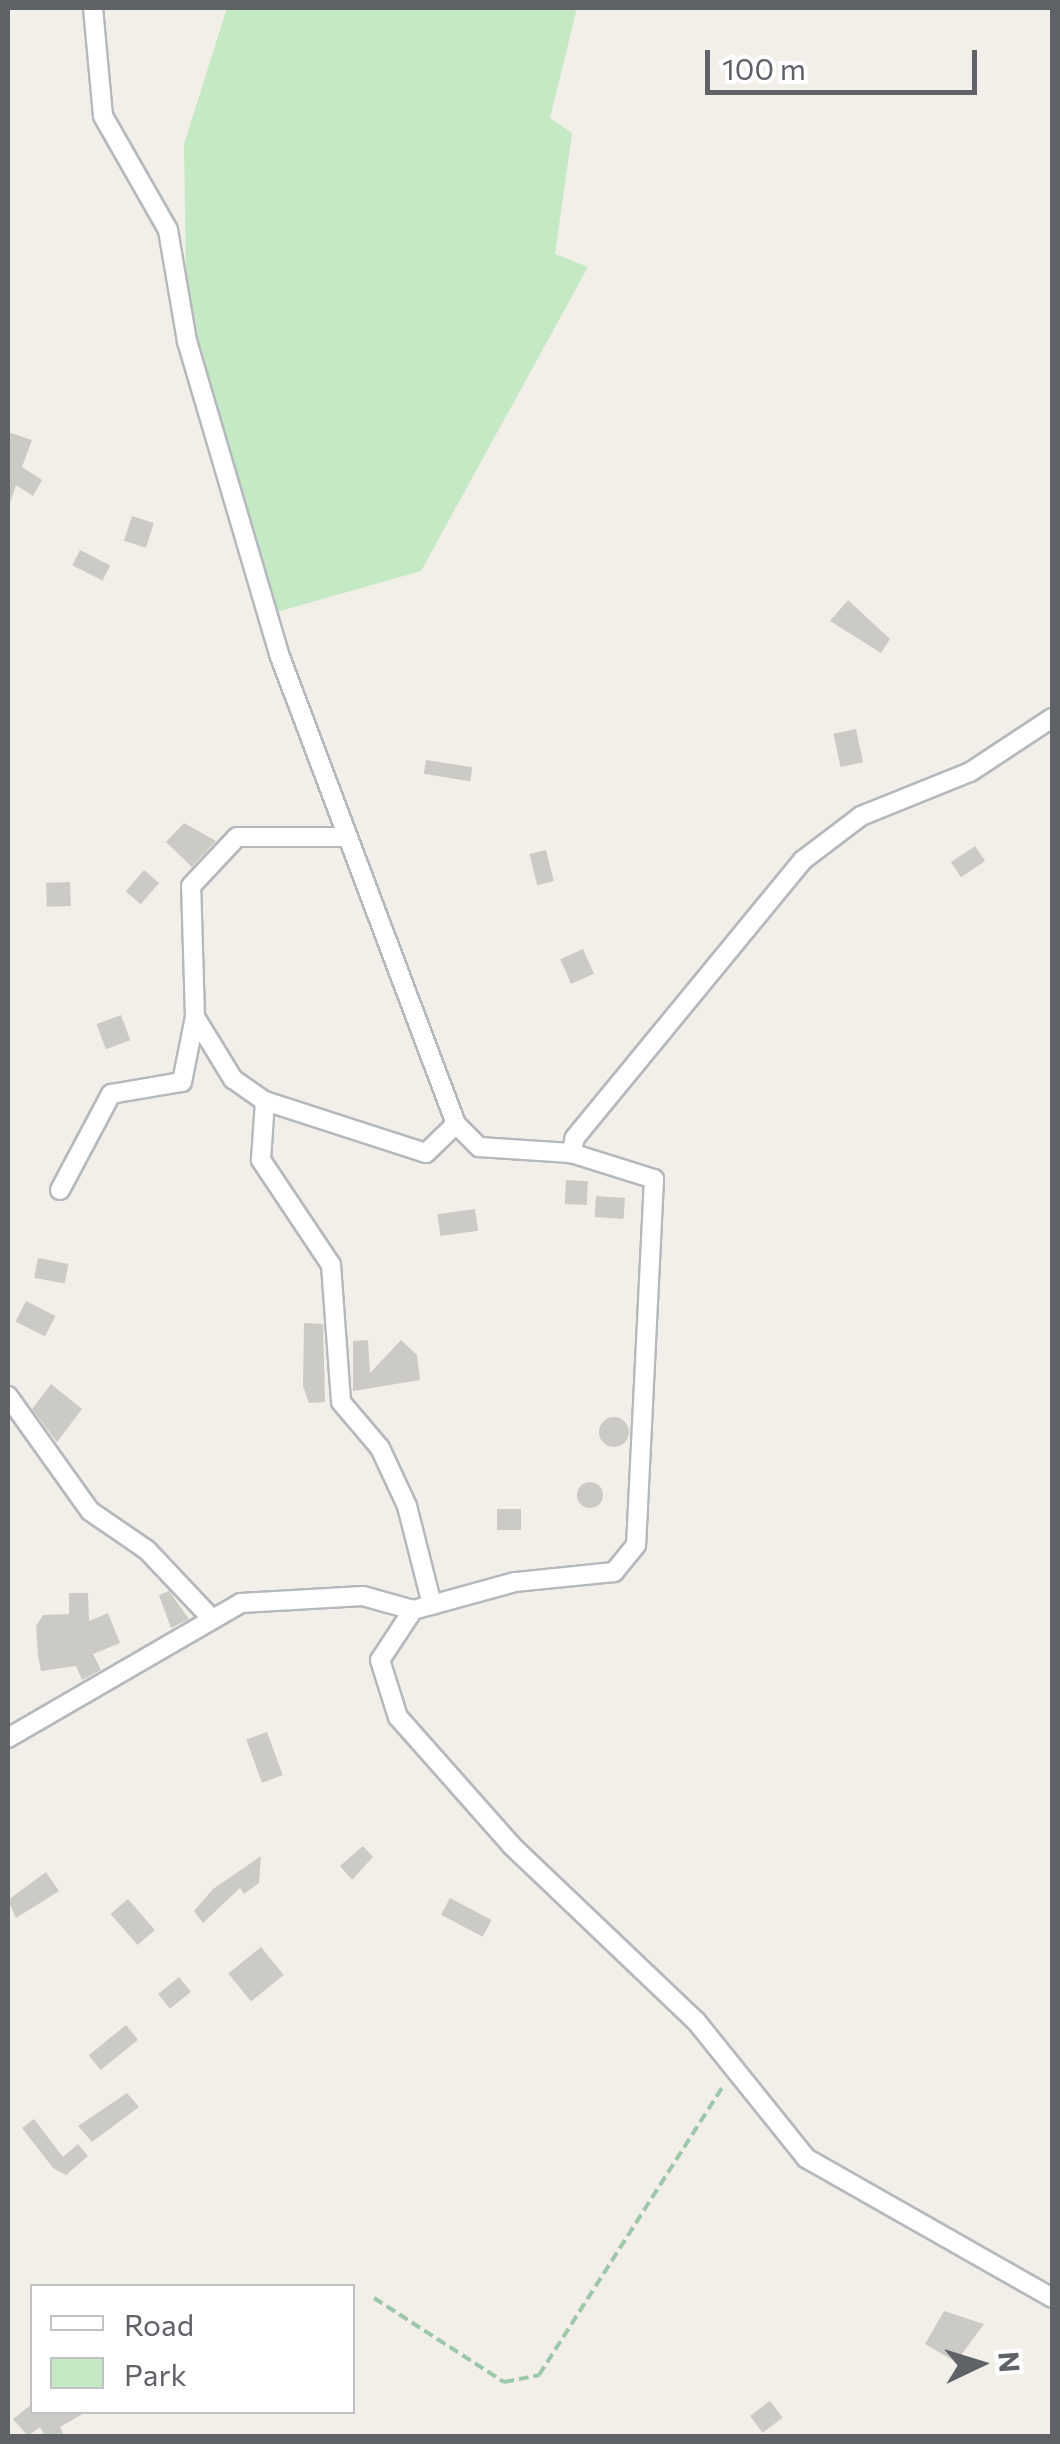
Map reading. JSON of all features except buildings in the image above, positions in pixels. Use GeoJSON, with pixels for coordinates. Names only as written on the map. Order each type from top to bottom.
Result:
{"type":"FeatureCollection","features":[{"type":"Feature","properties":{"kind":"street"},"geometry":{"type":"LineString","coordinates":[[8,1738],[211,1618],[277,1596],[363,1596],[422,1607],[515,1582],[614,1572],[636,1545],[653,1176],[572,1153],[479,1147],[456,1124],[342,837],[230,500],[168,230],[103,116],[93,8]]}},
{"type":"Feature","properties":{"kind":"street"},"geometry":{"type":"LineString","coordinates":[[572,1153],[803,860],[861,816],[970,772],[1052,718]]}},
{"type":"Feature","properties":{"kind":"street"},"geometry":{"type":"LineString","coordinates":[[60,1190],[110,1094],[179,1086],[195,1017],[191,886],[238,837],[342,837]]}},
{"type":"Feature","properties":{"kind":"street"},"geometry":{"type":"LineString","coordinates":[[195,1017],[234,1079],[265,1101],[426,1153],[456,1124]]}},
{"type":"Feature","properties":{"kind":"street"},"geometry":{"type":"LineString","coordinates":[[265,1101],[261,1160],[331,1265],[340,1402],[380,1448],[400,1491],[422,1607],[380,1660],[398,1717],[512,1846],[735,2067],[827,2174],[1052,2298]]}},
{"type":"Feature","properties":{"kind":"street"},"geometry":{"type":"LineString","coordinates":[[8,1396],[90,1511],[147,1550],[211,1618]]}},
{"type":"Feature","properties":{"kind":"path"},"geometry":{"type":"LineString","coordinates":[[374,2298],[504,2382],[539,2376],[735,2067]]}},
{"type":"Feature","properties":{"kind":"green space"},"geometry":{"type":"Polygon","coordinates":[[[227,8],[577,8],[550,118],[572,133],[555,254],[588,267],[421,571],[266,615],[187,341],[184,144],[227,8]]]}}]}
